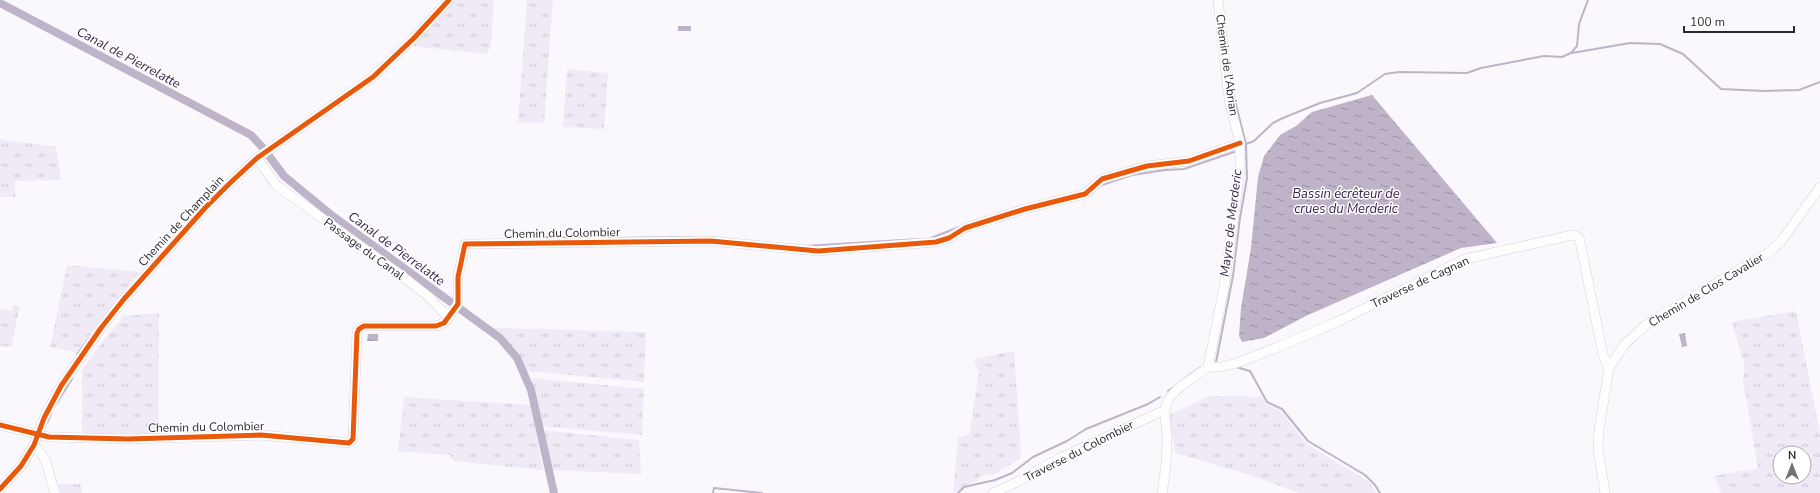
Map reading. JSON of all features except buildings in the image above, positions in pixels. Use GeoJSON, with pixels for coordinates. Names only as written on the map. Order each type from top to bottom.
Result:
{"type":"FeatureCollection","features":[{"type":"Feature","properties":{"kind":"street","name":"Chemin de Champlain"},"geometry":{"type":"LineString","coordinates":[[0,488],[21,466],[34,445],[36,435],[61,386],[80,358],[124,299],[205,208],[228,184],[257,158],[372,77],[408,43],[449,0]]}},
{"type":"Feature","properties":{"kind":"street","name":"Chemin de l'Abrian"},"geometry":{"type":"LineString","coordinates":[[1208,365],[1224,287],[1240,170],[1240,143],[1229,100],[1218,0]]}},
{"type":"Feature","properties":{"kind":"street","name":"Chemin du Colombier"},"geometry":{"type":"LineString","coordinates":[[36,435],[128,439],[261,434],[349,444],[353,439],[355,421],[358,329],[364,326],[436,326],[444,323],[454,310],[458,277],[465,244],[711,240],[818,251],[936,242],[949,238],[965,228],[1025,209],[1086,194],[1102,180],[1147,166],[1189,161],[1240,143]]}},
{"type":"Feature","properties":{"kind":"street","name":"Passage du Canal"},"geometry":{"type":"LineString","coordinates":[[257,158],[276,185],[429,297],[443,312],[454,310]]}},
{"type":"Feature","properties":{"kind":"street","name":"Chemin de Clos Cavalier"},"geometry":{"type":"LineString","coordinates":[[1605,493],[1598,449],[1598,430],[1609,368],[1625,344],[1648,323],[1771,251],[1782,240],[1820,187]]}},
{"type":"Feature","properties":{"kind":"street","name":"Traverse de Cagnan"},"geometry":{"type":"LineString","coordinates":[[1208,365],[1228,365],[1278,347],[1337,322],[1465,259],[1572,234],[1579,237],[1603,355],[1609,368]]}},
{"type":"Feature","properties":{"kind":"street"},"geometry":{"type":"LineString","coordinates":[[1162,493],[1167,440],[1164,415],[1168,401],[1180,387],[1198,376],[1208,365]]}},
{"type":"Feature","properties":{"kind":"street","name":"Traverse du Colombier"},"geometry":{"type":"LineString","coordinates":[[993,493],[1019,481],[1060,458],[1165,410]]}},
{"type":"Feature","properties":{"kind":"street"},"geometry":{"type":"LineString","coordinates":[[0,426],[10,427],[36,435]]}},
{"type":"Feature","properties":{"kind":"street"},"geometry":{"type":"LineString","coordinates":[[34,445],[45,459],[55,493]]}},
{"type":"Feature","properties":{"kind":"green space"},"geometry":{"type":"Polygon","coordinates":[[[455,0],[494,0],[491,47],[486,54],[413,46],[455,0]]]}},
{"type":"Feature","properties":{"kind":"green space"},"geometry":{"type":"Polygon","coordinates":[[[527,0],[553,0],[544,123],[518,122],[527,0]]]}},
{"type":"Feature","properties":{"kind":"green space"},"geometry":{"type":"Polygon","coordinates":[[[567,69],[608,73],[604,129],[563,127],[567,69]]]}},
{"type":"Feature","properties":{"kind":"green space"},"geometry":{"type":"Polygon","coordinates":[[[0,139],[56,147],[61,180],[15,181],[15,197],[0,197],[0,139]]]}},
{"type":"Feature","properties":{"kind":"green space"},"geometry":{"type":"Polygon","coordinates":[[[67,265],[139,272],[76,352],[50,347],[67,265]]]}},
{"type":"Feature","properties":{"kind":"green space"},"geometry":{"type":"Polygon","coordinates":[[[13,305],[20,306],[11,347],[0,346],[0,309],[12,311],[13,305]]]}},
{"type":"Feature","properties":{"kind":"green space"},"geometry":{"type":"Polygon","coordinates":[[[1796,311],[1820,433],[1820,493],[1721,493],[1714,476],[1758,468],[1743,380],[1745,367],[1732,322],[1796,311]]]}},
{"type":"Feature","properties":{"kind":"green space"},"geometry":{"type":"Polygon","coordinates":[[[159,313],[158,435],[82,435],[82,370],[124,316],[159,313]]]}},
{"type":"Feature","properties":{"kind":"green space"},"geometry":{"type":"Polygon","coordinates":[[[494,328],[646,332],[644,382],[527,371],[519,355],[494,328]]]}},
{"type":"Feature","properties":{"kind":"green space"},"geometry":{"type":"Polygon","coordinates":[[[1014,351],[1021,453],[1020,459],[995,474],[980,476],[978,481],[964,486],[957,492],[953,493],[958,438],[969,435],[979,373],[974,359],[1014,351]]]}},
{"type":"Feature","properties":{"kind":"green space"},"geometry":{"type":"Polygon","coordinates":[[[532,378],[644,389],[642,435],[538,426],[532,378]]]}},
{"type":"Feature","properties":{"kind":"green space"},"geometry":{"type":"Polygon","coordinates":[[[1209,396],[1262,397],[1266,403],[1281,411],[1307,444],[1369,482],[1376,493],[1299,493],[1253,476],[1175,453],[1169,415],[1209,396]]]}},
{"type":"Feature","properties":{"kind":"green space"},"geometry":{"type":"Polygon","coordinates":[[[404,397],[531,405],[543,470],[453,461],[450,455],[398,451],[404,397]]]}},
{"type":"Feature","properties":{"kind":"green space"},"geometry":{"type":"Polygon","coordinates":[[[542,430],[639,440],[641,474],[552,470],[542,430]]]}},
{"type":"Feature","properties":{"kind":"green space"},"geometry":{"type":"Polygon","coordinates":[[[58,484],[81,484],[82,493],[61,493],[58,484]]]}},
{"type":"Feature","properties":{"kind":"water"},"geometry":{"type":"Polygon","coordinates":[[[678,26],[691,26],[691,31],[678,31],[678,26]]]}},
{"type":"Feature","properties":{"kind":"water","name":"Bassin écrêteur de crues du Merderic"},"geometry":{"type":"Polygon","coordinates":[[[1372,95],[1497,243],[1461,248],[1308,315],[1264,338],[1242,342],[1239,336],[1241,308],[1251,248],[1258,177],[1264,156],[1280,135],[1296,126],[1312,112],[1372,95]]]}},
{"type":"Feature","properties":{"kind":"water"},"geometry":{"type":"Polygon","coordinates":[[[1685,333],[1687,346],[1682,347],[1679,334],[1685,333]]]}},
{"type":"Feature","properties":{"kind":"water"},"geometry":{"type":"Polygon","coordinates":[[[368,334],[378,334],[378,341],[367,341],[368,334]]]}},
{"type":"Feature","properties":{"kind":"waterway","name":"Mayre de Merderic"},"geometry":{"type":"LineString","coordinates":[[1216,362],[1233,276],[1240,218],[1247,178],[1246,144],[1254,141],[1273,123],[1320,103],[1357,93],[1385,74],[1399,72],[1467,73],[1481,68],[1544,56],[1562,57],[1571,53],[1577,46],[1579,24],[1588,0]]}},
{"type":"Feature","properties":{"kind":"waterway","name":"Canal de Pierrelatte"},"geometry":{"type":"LineString","coordinates":[[0,3],[251,135],[264,149]]}},
{"type":"Feature","properties":{"kind":"waterway"},"geometry":{"type":"LineString","coordinates":[[1572,53],[1630,43],[1660,44],[1683,54],[1721,89],[1764,91],[1799,90],[1820,82]]}},
{"type":"Feature","properties":{"kind":"waterway"},"geometry":{"type":"LineString","coordinates":[[1233,93],[1246,144]]}},
{"type":"Feature","properties":{"kind":"waterway"},"geometry":{"type":"LineString","coordinates":[[1099,186],[1132,175],[1184,169],[1234,152]]}},
{"type":"Feature","properties":{"kind":"waterway","name":"Canal de Pierrelatte"},"geometry":{"type":"LineString","coordinates":[[269,156],[284,176],[334,217],[500,338],[517,358],[531,390],[554,493]]}},
{"type":"Feature","properties":{"kind":"waterway"},"geometry":{"type":"LineString","coordinates":[[213,194],[223,184]]}},
{"type":"Feature","properties":{"kind":"waterway"},"geometry":{"type":"LineString","coordinates":[[931,238],[959,227]]}},
{"type":"Feature","properties":{"kind":"waterway"},"geometry":{"type":"LineString","coordinates":[[543,237],[591,238]]}},
{"type":"Feature","properties":{"kind":"waterway"},"geometry":{"type":"LineString","coordinates":[[610,238],[691,237]]}},
{"type":"Feature","properties":{"kind":"waterway"},"geometry":{"type":"LineString","coordinates":[[805,246],[919,239]]}},
{"type":"Feature","properties":{"kind":"waterway"},"geometry":{"type":"LineString","coordinates":[[77,354],[89,338]]}},
{"type":"Feature","properties":{"kind":"waterway","name":"Mayre de Merderic"},"geometry":{"type":"LineString","coordinates":[[1184,379],[1201,367]]}},
{"type":"Feature","properties":{"kind":"waterway"},"geometry":{"type":"LineString","coordinates":[[1236,367],[1250,371],[1267,402],[1282,409],[1308,441],[1365,475],[1375,485],[1380,493]]}},
{"type":"Feature","properties":{"kind":"waterway"},"geometry":{"type":"LineString","coordinates":[[57,403],[72,379]]}},
{"type":"Feature","properties":{"kind":"waterway","name":"Mayre de Merderic"},"geometry":{"type":"LineString","coordinates":[[1168,391],[1174,387]]}},
{"type":"Feature","properties":{"kind":"waterway","name":"Mayre de Merderic"},"geometry":{"type":"LineString","coordinates":[[958,493],[964,487],[995,480],[1012,473],[1033,457],[1067,441],[1086,429],[1148,404],[1160,397]]}},
{"type":"Feature","properties":{"kind":"waterway"},"geometry":{"type":"LineString","coordinates":[[47,423],[51,414]]}},
{"type":"Feature","properties":{"kind":"waterway","name":"Mayre de Merderic"},"geometry":{"type":"LineString","coordinates":[[713,493],[714,488],[762,493]]}},
{"type":"Feature","properties":{"kind":"cycle path"},"geometry":{"type":"LineString","coordinates":[[0,489],[21,466],[34,445],[44,418],[61,386],[101,328],[124,299],[205,208],[257,158],[373,77],[414,38],[449,0]]}},
{"type":"Feature","properties":{"kind":"cycle path"},"geometry":{"type":"LineString","coordinates":[[0,425],[49,437],[128,439],[261,435],[349,443],[353,439],[357,333],[359,329],[364,326],[436,326],[444,323],[458,304],[458,277],[465,244],[711,241],[818,251],[936,242],[949,238],[965,228],[1025,209],[1085,194],[1102,179],[1147,166],[1189,161],[1240,143]]}}]}
